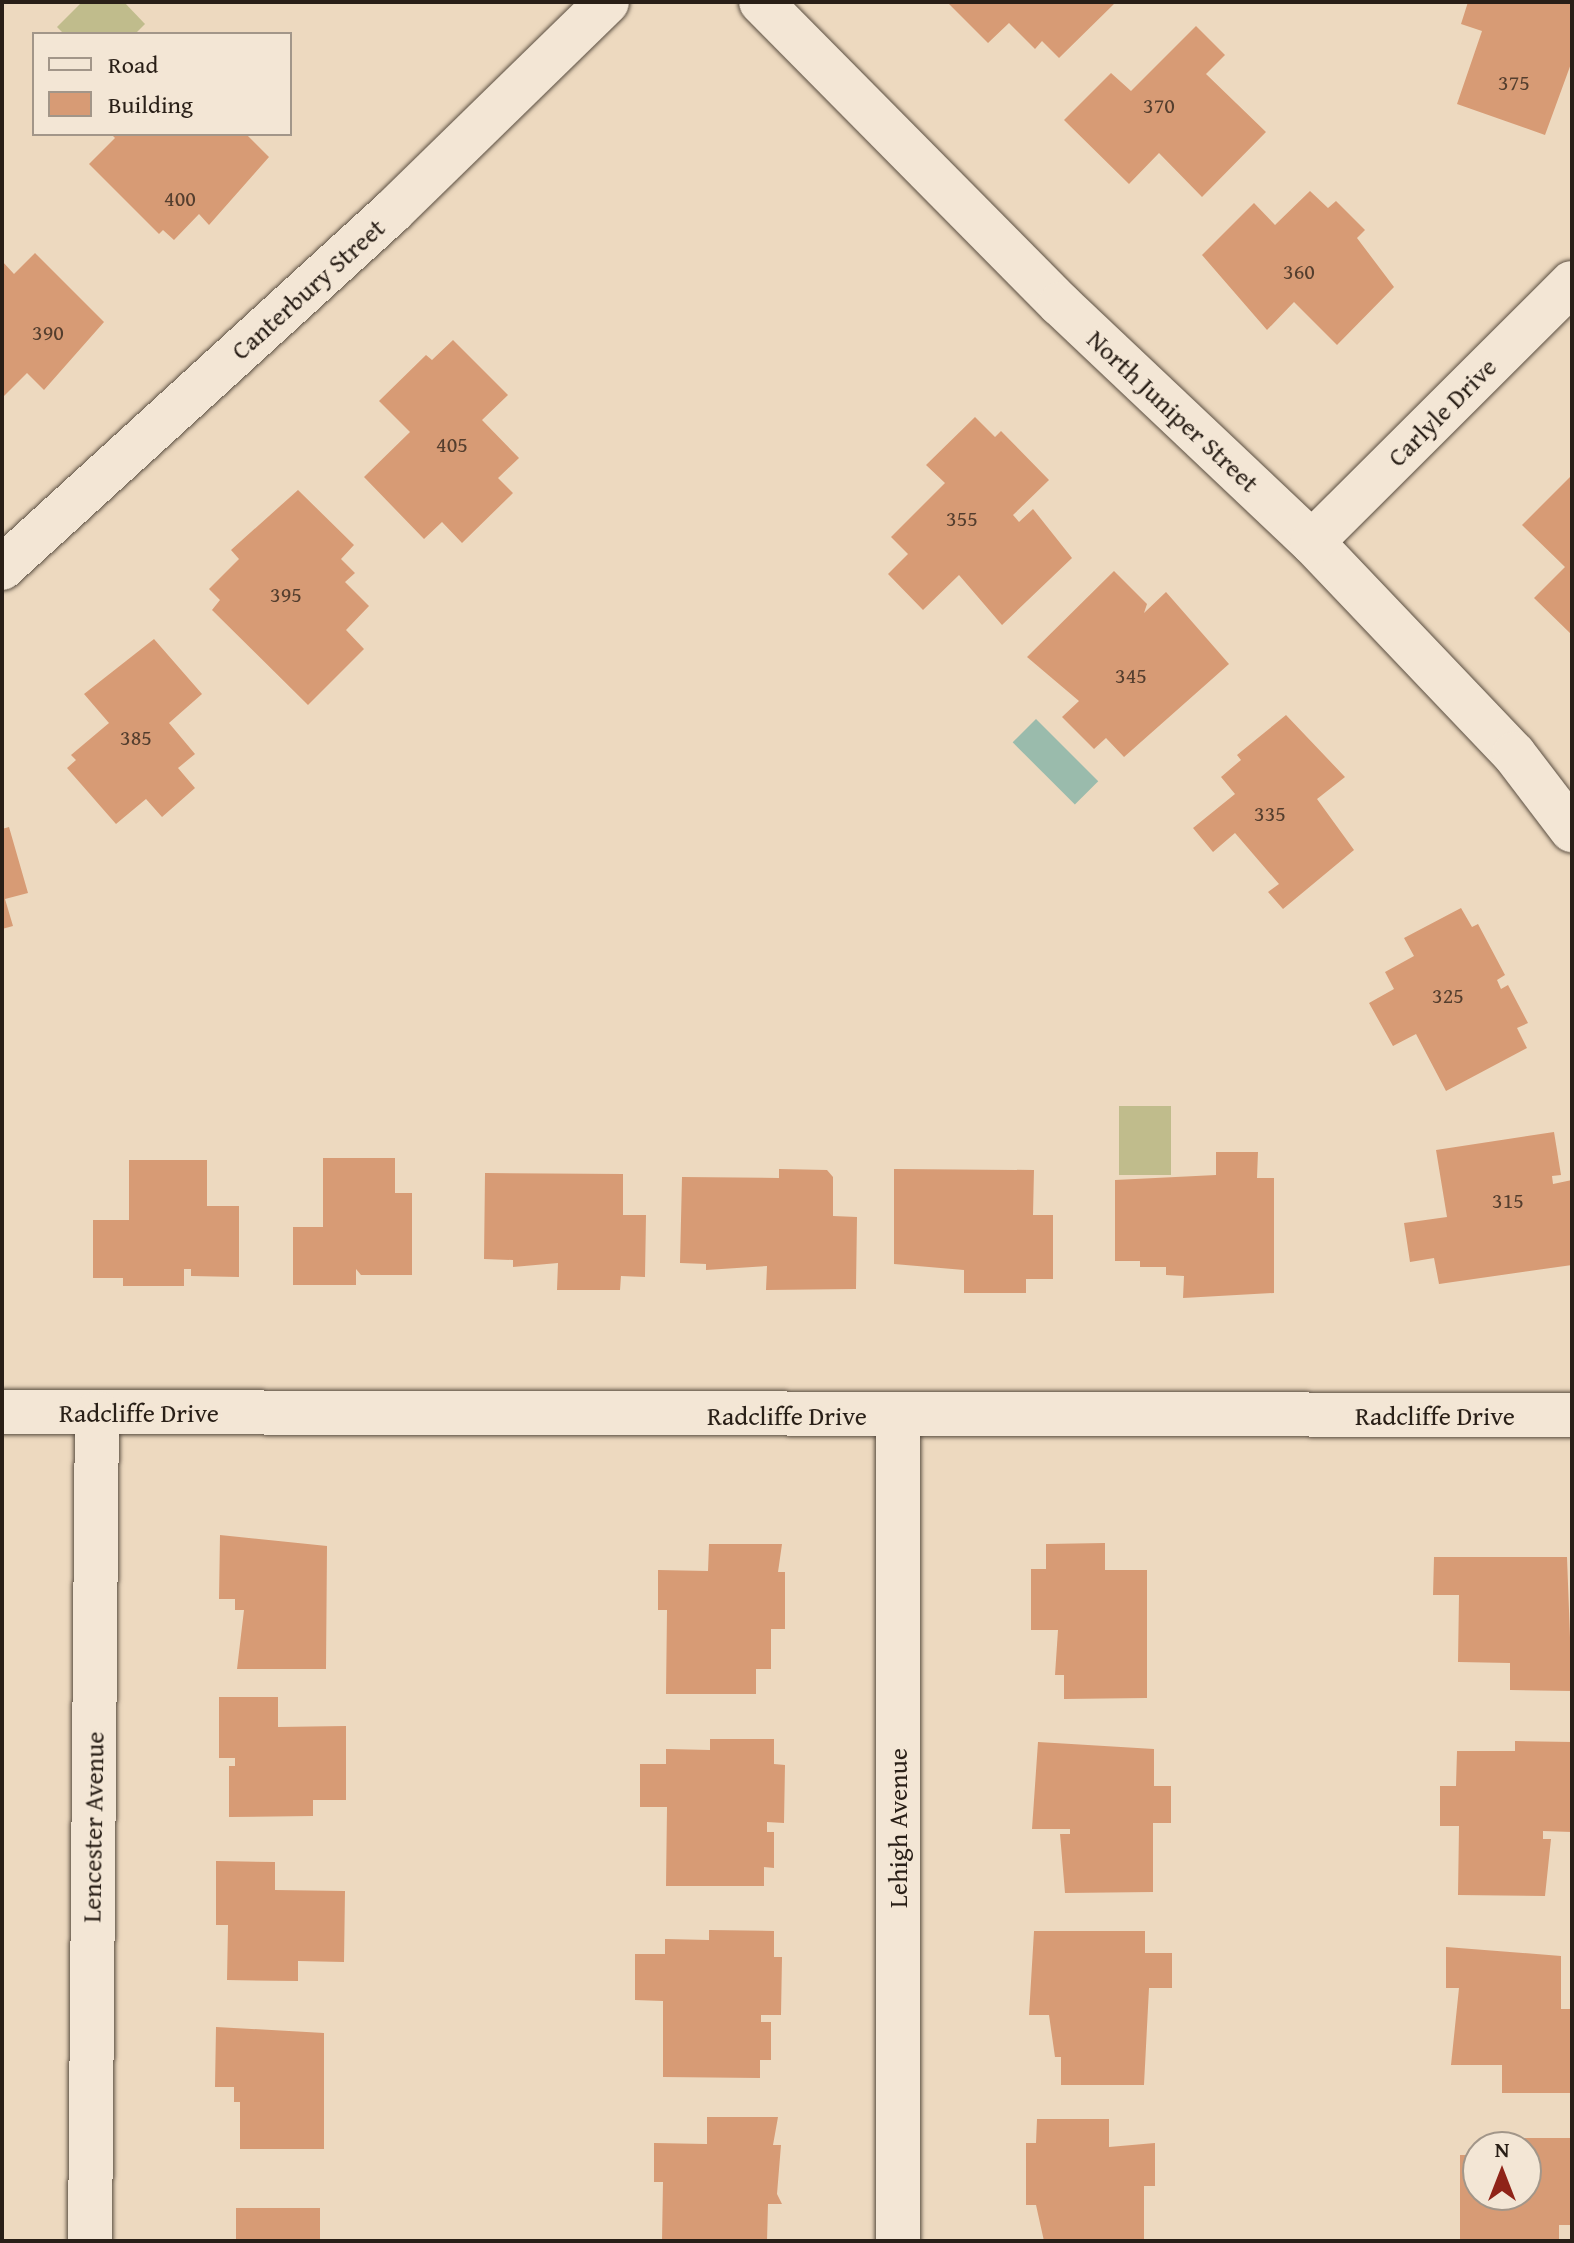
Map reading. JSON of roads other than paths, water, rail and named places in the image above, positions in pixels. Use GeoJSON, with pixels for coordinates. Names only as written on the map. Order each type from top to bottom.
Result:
{"type":"FeatureCollection","features":[{"type":"Feature","properties":{"kind":"street","name":"Canterbury Street"},"geometry":{"type":"LineString","coordinates":[[2,568],[393,211],[607,2]]}},
{"type":"Feature","properties":{"kind":"street","name":"North Juniper Street"},"geometry":{"type":"LineString","coordinates":[[761,2],[1060,304],[1312,542],[1514,754],[1572,830]]}},
{"type":"Feature","properties":{"kind":"street","name":"Carlyle Drive"},"geometry":{"type":"LineString","coordinates":[[1312,542],[1572,283]]}},
{"type":"Feature","properties":{"kind":"street","name":"Radcliffe Drive"},"geometry":{"type":"LineString","coordinates":[[2,1412],[1572,1415]]}},
{"type":"Feature","properties":{"kind":"street","name":"Lencester Avenue"},"geometry":{"type":"LineString","coordinates":[[90,2241],[97,1413]]}},
{"type":"Feature","properties":{"kind":"street","name":"Lehigh Avenue"},"geometry":{"type":"LineString","coordinates":[[898,1416],[898,2241]]}}]}
